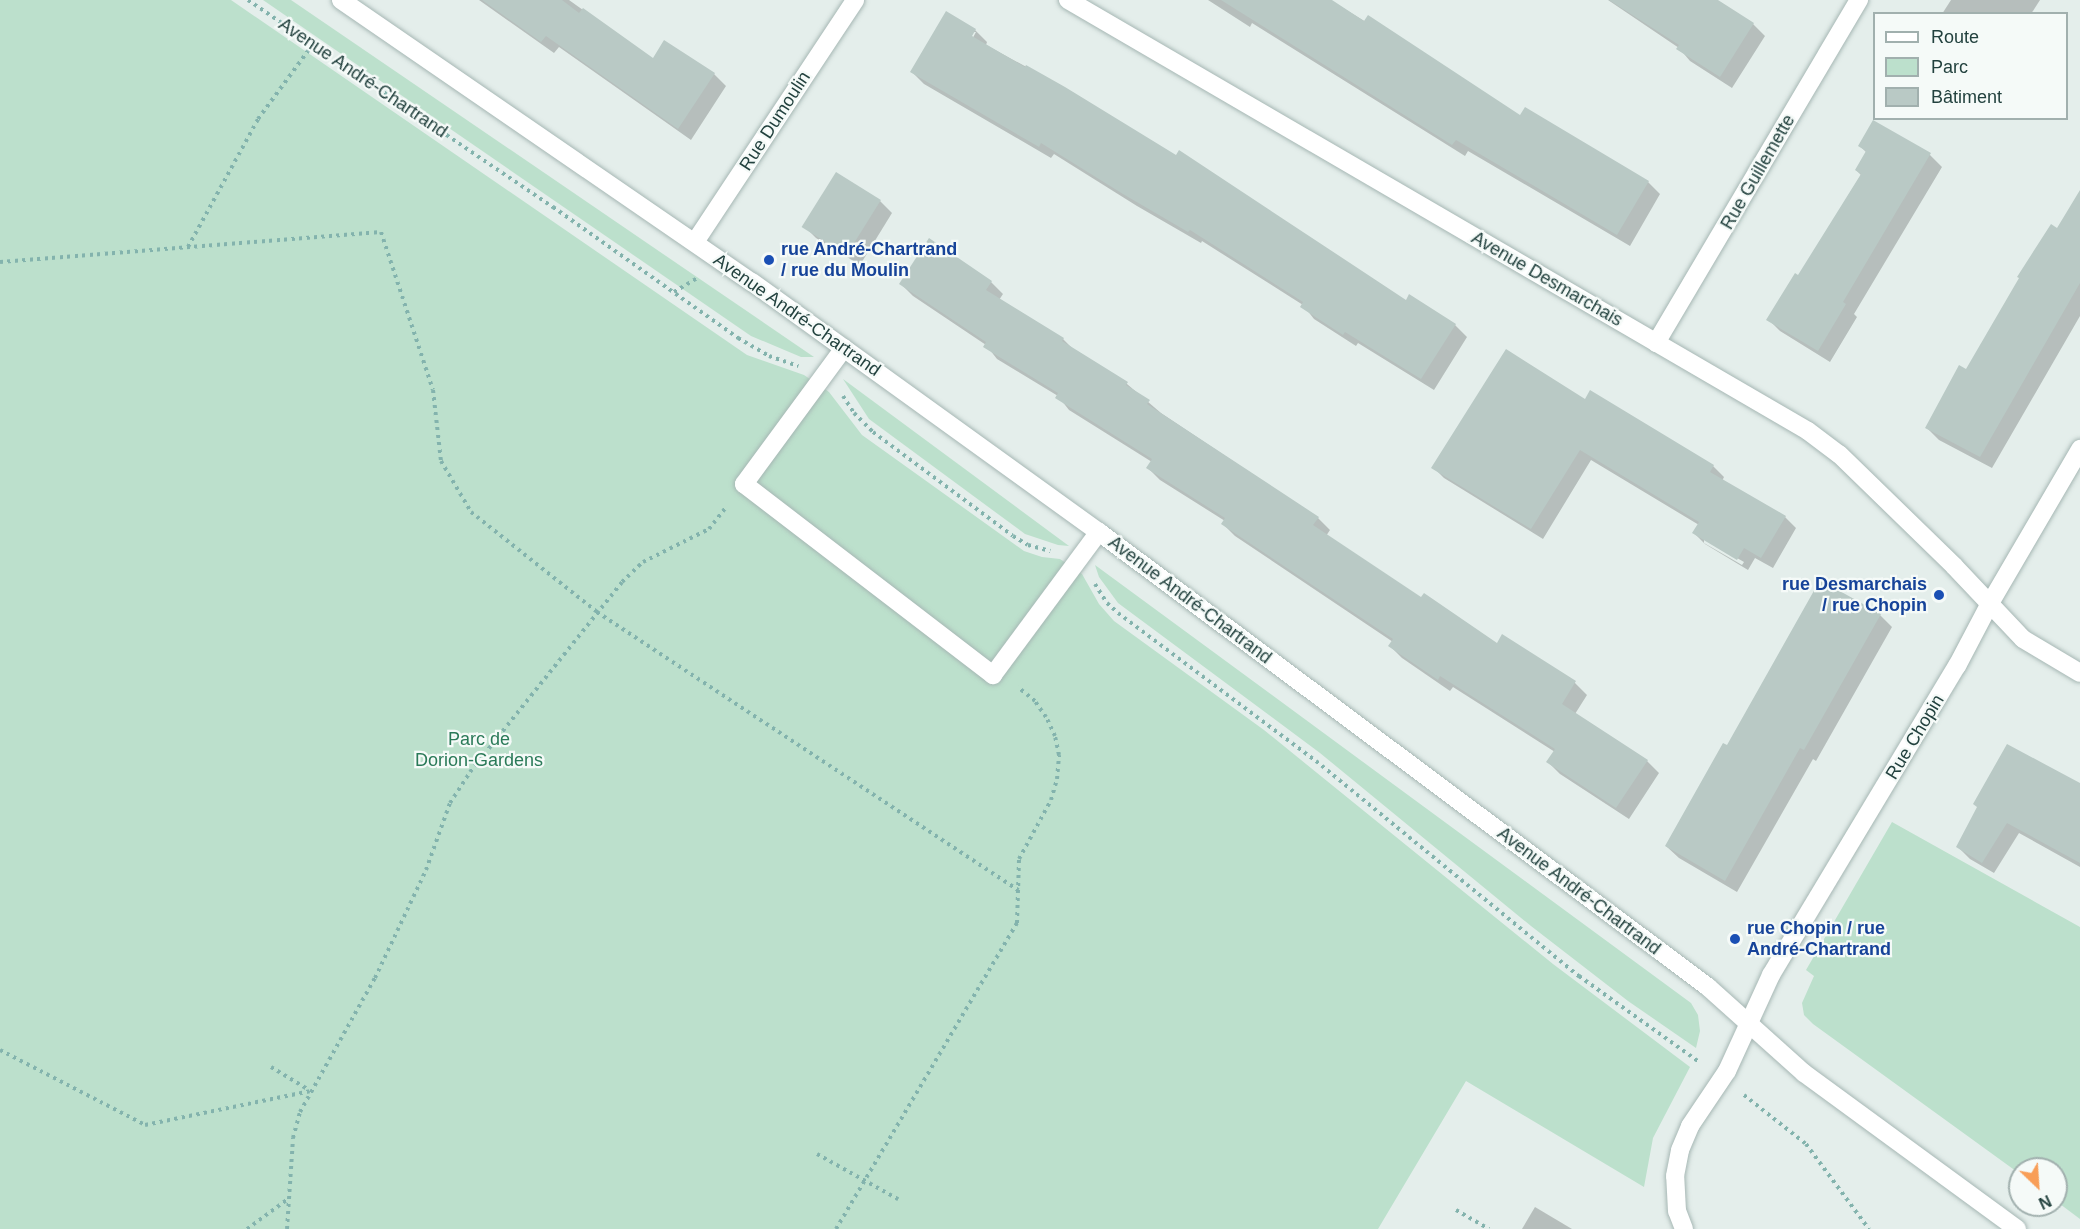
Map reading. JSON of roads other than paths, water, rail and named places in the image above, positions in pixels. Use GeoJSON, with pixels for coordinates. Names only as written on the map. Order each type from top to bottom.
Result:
{"type":"FeatureCollection","features":[{"type":"Feature","properties":{"kind":"street","name":"Avenue André-Chartrand"},"geometry":{"type":"LineString","coordinates":[[341,0],[695,242],[1099,532],[1708,987],[1804,1073],[2017,1229]]}},
{"type":"Feature","properties":{"kind":"street","name":"Rue Dumoulin"},"geometry":{"type":"LineString","coordinates":[[695,242],[855,0]]}},
{"type":"Feature","properties":{"kind":"street","name":"Avenue Desmarchais"},"geometry":{"type":"LineString","coordinates":[[1068,0],[1826,443],[1954,566],[2023,639],[2080,673]]}},
{"type":"Feature","properties":{"kind":"street","name":"Rue Guillemette"},"geometry":{"type":"LineString","coordinates":[[1656,343],[1858,0]]}},
{"type":"Feature","properties":{"kind":"street"},"geometry":{"type":"LineString","coordinates":[[844,348],[744,484],[993,675],[1099,532]]}},
{"type":"Feature","properties":{"kind":"street","name":"Rue Chopin"},"geometry":{"type":"LineString","coordinates":[[1684,1229],[1675,1193],[1680,1150],[1701,1107],[1727,1071],[1771,975],[1957,666],[1989,605],[2080,449]]}},
{"type":"Feature","properties":{"kind":"place","name":"rue André-Chartrand / rue du Moulin"},"geometry":{"type":"Point","coordinates":[769,260]}},
{"type":"Feature","properties":{"kind":"place","name":"rue Desmarchais / rue Chopin"},"geometry":{"type":"Point","coordinates":[1939,595]}},
{"type":"Feature","properties":{"kind":"place","name":"rue Chopin / rue André-Chartrand"},"geometry":{"type":"Point","coordinates":[1735,939]}},
{"type":"Feature","properties":{"kind":"park label","name":"Parc de Dorion-Gardens"},"geometry":{"type":"Point","coordinates":[479,750]}}]}
